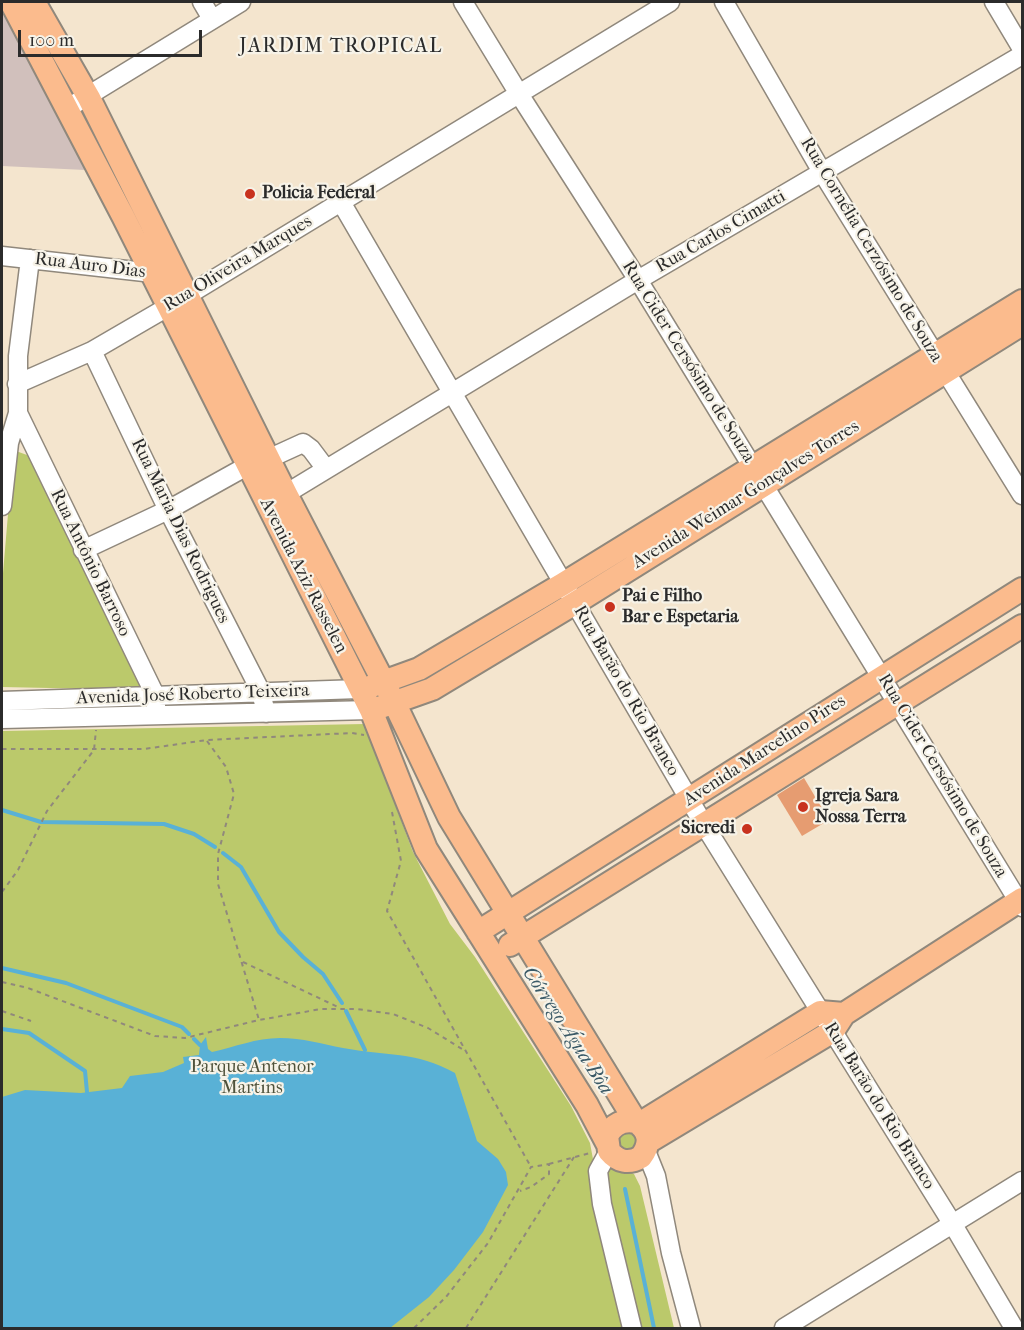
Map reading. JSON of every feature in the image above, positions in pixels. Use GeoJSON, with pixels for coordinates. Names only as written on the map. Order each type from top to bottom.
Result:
{"type":"FeatureCollection","features":[{"type":"Feature","properties":{"kind":"main road","name":"Avenida Aziz Rasselen"},"geometry":{"type":"LineString","coordinates":[[11,2],[68,108],[151,274],[178,295],[268,459],[276,499],[371,710],[426,849],[587,1105],[608,1147]]}},
{"type":"Feature","properties":{"kind":"main road","name":"Avenida Aziz Rasselen"},"geometry":{"type":"LineString","coordinates":[[34,2],[89,98],[178,295],[247,466],[276,499],[384,683],[449,817],[642,1135]]}},
{"type":"Feature","properties":{"kind":"main road","name":"Avenida Weimar Gonçalves Torres"},"geometry":{"type":"LineString","coordinates":[[384,683],[419,669],[563,584],[758,476],[940,363],[1023,301]]}},
{"type":"Feature","properties":{"kind":"main road","name":"Avenida Weimar Gonçalves Torres"},"geometry":{"type":"LineString","coordinates":[[940,363],[1023,324]]}},
{"type":"Feature","properties":{"kind":"main road","name":"Avenida Weimar Gonçalves Torres"},"geometry":{"type":"LineString","coordinates":[[371,710],[395,704],[432,689],[575,603],[758,476]]}},
{"type":"Feature","properties":{"kind":"main road","name":"Avenida Marcelino Pires"},"geometry":{"type":"LineString","coordinates":[[478,932],[881,676],[1023,589]]}},
{"type":"Feature","properties":{"kind":"main road","name":"Avenida Marcelino Pires"},"geometry":{"type":"LineString","coordinates":[[494,955],[1023,626]]}},
{"type":"Feature","properties":{"kind":"main road","name":"Avenida José Roberto Teixeira"},"geometry":{"type":"LineString","coordinates":[[360,689],[384,683]]}},
{"type":"Feature","properties":{"kind":"main road"},"geometry":{"type":"LineString","coordinates":[[642,1135],[806,1034],[839,1022],[1021,903]]}},
{"type":"Feature","properties":{"kind":"main road"},"geometry":{"type":"LineString","coordinates":[[806,1034],[820,1012],[839,1022]]}},
{"type":"Feature","properties":{"kind":"main road"},"geometry":{"type":"LineString","coordinates":[[629,1121],[642,1135],[641,1157],[627,1162],[614,1157],[608,1147],[608,1136],[615,1125],[629,1121]]}},
{"type":"Feature","properties":{"kind":"street"},"geometry":{"type":"LineString","coordinates":[[202,2],[212,20]]}},
{"type":"Feature","properties":{"kind":"street"},"geometry":{"type":"LineString","coordinates":[[68,108],[89,98],[241,2]]}},
{"type":"Feature","properties":{"kind":"street","name":"Rua Cider Cersósimo de Souza"},"geometry":{"type":"LineString","coordinates":[[463,2],[638,280],[1021,903]]}},
{"type":"Feature","properties":{"kind":"street","name":"Rua Oliveira Marques"},"geometry":{"type":"LineString","coordinates":[[17,384],[92,351],[178,295],[341,202],[670,2]]}},
{"type":"Feature","properties":{"kind":"street","name":"Rua Cornélia Cerzósimo de Souza"},"geometry":{"type":"LineString","coordinates":[[724,2],[822,172],[1023,495]]}},
{"type":"Feature","properties":{"kind":"street"},"geometry":{"type":"LineString","coordinates":[[994,2],[1023,49]]}},
{"type":"Feature","properties":{"kind":"street","name":"Rua Carlos Cimatti"},"geometry":{"type":"LineString","coordinates":[[276,499],[638,280],[1023,55]]}},
{"type":"Feature","properties":{"kind":"street","name":"Rua Barão do Rio Branco"},"geometry":{"type":"LineString","coordinates":[[341,202],[689,800],[820,1012]]}},
{"type":"Feature","properties":{"kind":"street","name":"Rua Auro Dias"},"geometry":{"type":"LineString","coordinates":[[2,256],[151,274],[178,295]]}},
{"type":"Feature","properties":{"kind":"street"},"geometry":{"type":"LineString","coordinates":[[2,506],[5,442],[18,413],[17,384],[10,355],[30,260]]}},
{"type":"Feature","properties":{"kind":"street","name":"Rua Maria Dias Rodrigues"},"geometry":{"type":"LineString","coordinates":[[92,351],[168,510],[261,692],[266,712]]}},
{"type":"Feature","properties":{"kind":"street","name":"Rua Antônio Barroso"},"geometry":{"type":"LineString","coordinates":[[18,413],[156,705]]}},
{"type":"Feature","properties":{"kind":"street"},"geometry":{"type":"LineString","coordinates":[[268,459],[303,443],[311,449],[326,469]]}},
{"type":"Feature","properties":{"kind":"street"},"geometry":{"type":"LineString","coordinates":[[83,550],[168,510],[247,466]]}},
{"type":"Feature","properties":{"kind":"street","name":"Avenida José Roberto Teixeira"},"geometry":{"type":"LineString","coordinates":[[2,719],[98,716],[156,705],[261,692],[360,689]]}},
{"type":"Feature","properties":{"kind":"street","name":"Avenida José Roberto Teixeira"},"geometry":{"type":"LineString","coordinates":[[2,701],[156,705],[266,712],[371,710]]}},
{"type":"Feature","properties":{"kind":"street","name":"Rua Barão do Rio Branco"},"geometry":{"type":"LineString","coordinates":[[839,1022],[1014,1329]]}},
{"type":"Feature","properties":{"kind":"street"},"geometry":{"type":"LineString","coordinates":[[642,1135],[656,1176],[670,1252],[691,1329]]}},
{"type":"Feature","properties":{"kind":"street"},"geometry":{"type":"LineString","coordinates":[[608,1147],[598,1171],[602,1204],[632,1329]]}},
{"type":"Feature","properties":{"kind":"street"},"geometry":{"type":"LineString","coordinates":[[784,1329],[1023,1181]]}},
{"type":"Feature","properties":{"kind":"path"},"geometry":{"type":"LineString","coordinates":[[2,892],[18,870],[45,814],[73,774],[94,750],[98,716]]}},
{"type":"Feature","properties":{"kind":"path"},"geometry":{"type":"LineString","coordinates":[[2,749],[144,749],[207,740],[352,733],[370,740]]}},
{"type":"Feature","properties":{"kind":"path"},"geometry":{"type":"LineString","coordinates":[[207,740],[226,766],[234,794],[218,854],[218,884],[259,1020]]}},
{"type":"Feature","properties":{"kind":"path"},"geometry":{"type":"LineString","coordinates":[[390,808],[401,861],[387,911],[426,976],[465,1051],[531,1167]]}},
{"type":"Feature","properties":{"kind":"path"},"geometry":{"type":"LineString","coordinates":[[243,962],[342,1009]]}},
{"type":"Feature","properties":{"kind":"path"},"geometry":{"type":"LineString","coordinates":[[2,982],[28,988],[155,1036],[185,1038],[259,1020],[321,1009],[342,1009],[393,1014],[428,1028],[465,1051]]}},
{"type":"Feature","properties":{"kind":"path"},"geometry":{"type":"LineString","coordinates":[[2,1011],[32,1021]]}},
{"type":"Feature","properties":{"kind":"path"},"geometry":{"type":"LineString","coordinates":[[531,1167],[608,1147]]}},
{"type":"Feature","properties":{"kind":"path"},"geometry":{"type":"LineString","coordinates":[[466,1329],[574,1157]]}},
{"type":"Feature","properties":{"kind":"path"},"geometry":{"type":"LineString","coordinates":[[520,1191],[549,1174],[549,1164]]}},
{"type":"Feature","properties":{"kind":"path"},"geometry":{"type":"LineString","coordinates":[[414,1329],[468,1270],[488,1244],[520,1191],[531,1167]]}},
{"type":"Feature","properties":{"kind":"shaded area"},"geometry":{"type":"Polygon","coordinates":[[[2,12],[28,61],[85,170],[2,166],[2,12]]]}},
{"type":"Feature","properties":{"kind":"green space"},"geometry":{"type":"Polygon","coordinates":[[[16,451],[27,455],[34,464],[146,690],[2,687],[2,585],[12,467],[16,451]]]}},
{"type":"Feature","properties":{"kind":"green space","name":"Parque Antenor Martins"},"geometry":{"type":"Polygon","coordinates":[[[365,724],[413,852],[450,924],[475,957],[571,1106],[590,1143],[595,1170],[608,1164],[634,1174],[640,1186],[674,1328],[2,1328],[2,731],[365,724]]]}},
{"type":"Feature","properties":{"kind":"green space"},"geometry":{"type":"Polygon","coordinates":[[[627,1128],[640,1140],[631,1151],[620,1149],[616,1137],[627,1128]]]}},
{"type":"Feature","properties":{"kind":"water"},"geometry":{"type":"Polygon","coordinates":[[[206,1037],[208,1049],[212,1052],[262,1039],[288,1038],[400,1055],[427,1061],[455,1073],[477,1141],[498,1159],[506,1172],[508,1185],[483,1232],[454,1270],[429,1297],[390,1328],[2,1328],[2,1097],[25,1090],[81,1093],[122,1088],[130,1076],[163,1072],[184,1063],[183,1057],[199,1055],[200,1045],[206,1037]]]}},
{"type":"Feature","properties":{"kind":"building","name":"Igreja Sara Nossa Terra"},"geometry":{"type":"Polygon","coordinates":[[[804,778],[829,820],[802,836],[777,795],[804,778]]]}},
{"type":"Feature","properties":{"kind":"waterway"},"geometry":{"type":"LineString","coordinates":[[2,810],[41,822],[164,824],[194,834],[215,847]]}},
{"type":"Feature","properties":{"kind":"waterway"},"geometry":{"type":"LineString","coordinates":[[223,853],[241,867],[279,932],[323,974],[342,1003]]}},
{"type":"Feature","properties":{"kind":"waterway"},"geometry":{"type":"LineString","coordinates":[[2,968],[66,983],[182,1027],[189,1034]]}},
{"type":"Feature","properties":{"kind":"waterway"},"geometry":{"type":"LineString","coordinates":[[346,1011],[365,1050]]}},
{"type":"Feature","properties":{"kind":"waterway"},"geometry":{"type":"LineString","coordinates":[[2,1029],[29,1033],[85,1071],[87,1092]]}},
{"type":"Feature","properties":{"kind":"waterway"},"geometry":{"type":"LineString","coordinates":[[194,1039],[200,1045]]}},
{"type":"Feature","properties":{"kind":"waterway","name":"Córrego Água Bôa"},"geometry":{"type":"LineString","coordinates":[[625,1189],[654,1328]]}},
{"type":"Feature","properties":{"kind":"place","name":"Policia Federal"},"geometry":{"type":"Point","coordinates":[250,194]}},
{"type":"Feature","properties":{"kind":"place","name":"Pai e Filho Bar e Espetaria"},"geometry":{"type":"Point","coordinates":[610,607]}},
{"type":"Feature","properties":{"kind":"place","name":"Igreja Sara Nossa Terra"},"geometry":{"type":"Point","coordinates":[803,807]}},
{"type":"Feature","properties":{"kind":"place","name":"Sicredi"},"geometry":{"type":"Point","coordinates":[747,829]}},
{"type":"Feature","properties":{"kind":"district","name":"JARDIM TROPICAL"},"geometry":{"type":"Point","coordinates":[341,47]}}]}
